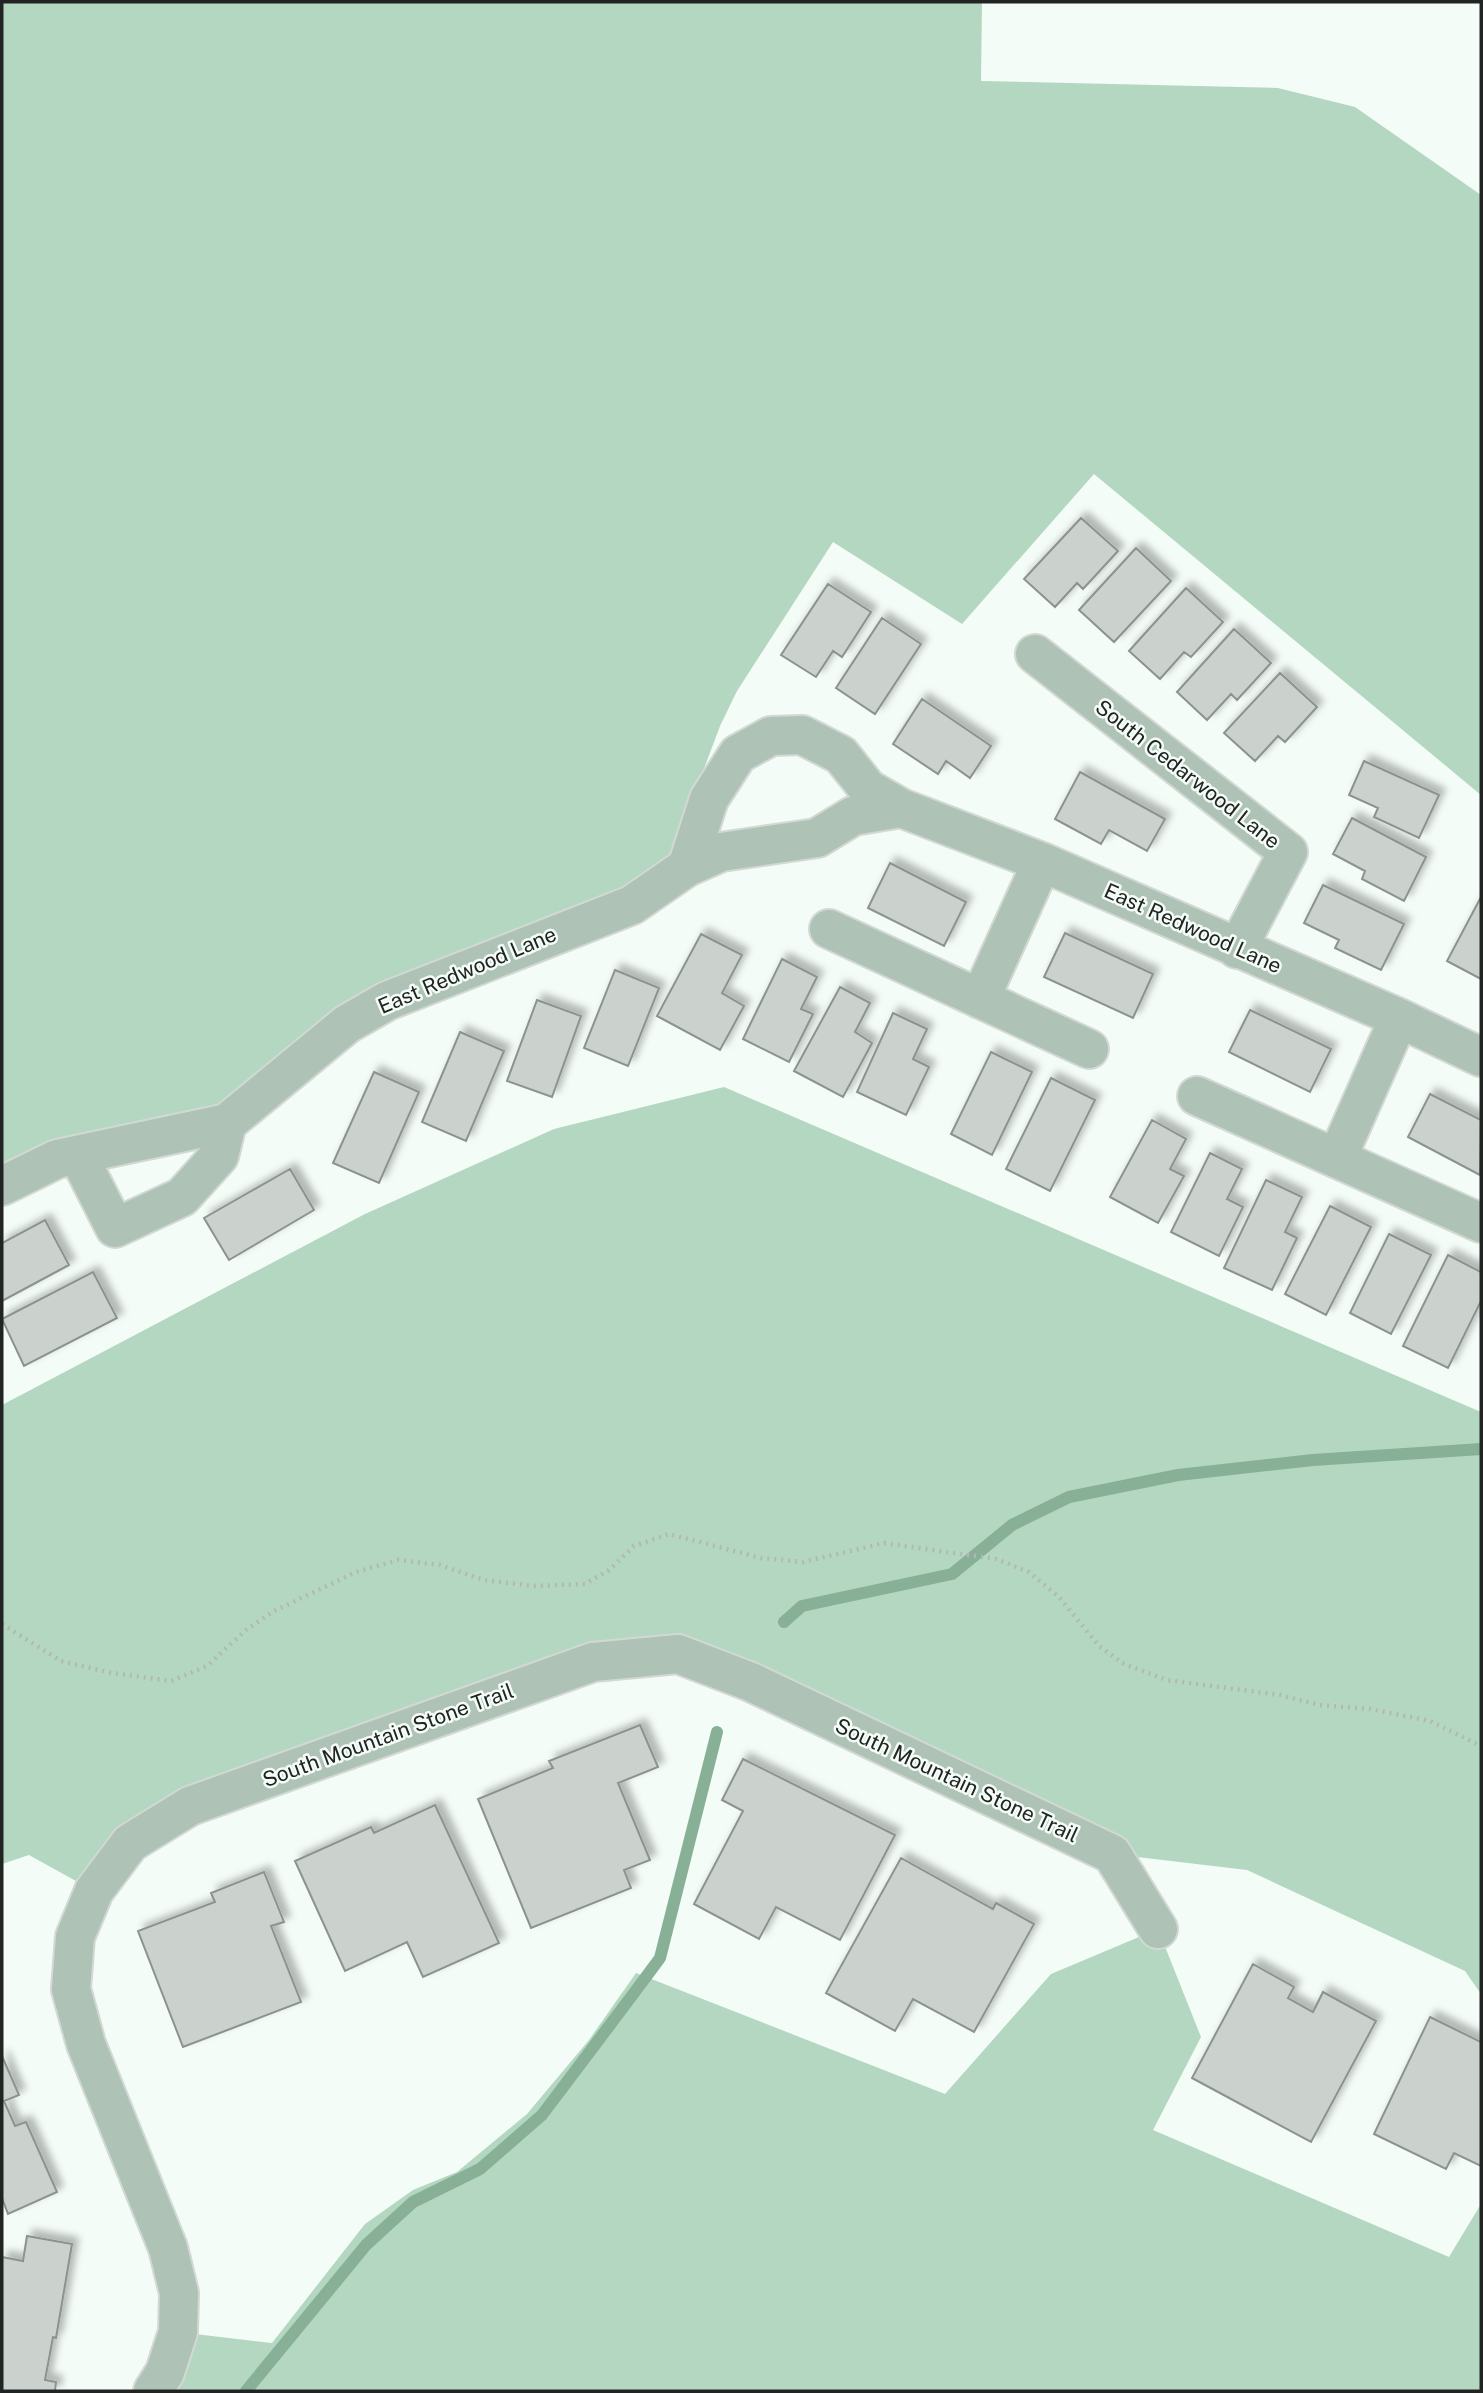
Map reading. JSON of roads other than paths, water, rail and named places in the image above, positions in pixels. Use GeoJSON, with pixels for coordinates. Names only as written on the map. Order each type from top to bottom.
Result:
{"type":"FeatureCollection","features":[{"type":"Feature","properties":{"kind":"street","name":"South Cedarwood Lane"},"geometry":{"type":"LineString","coordinates":[[1035,654],[1288,852],[1237,949]]}},
{"type":"Feature","properties":{"kind":"street","name":"East Redwood Lane"},"geometry":{"type":"LineString","coordinates":[[687,867],[709,799],[738,754],[771,736],[802,735],[841,755],[868,789],[901,808],[1042,862],[1399,1018],[1481,1057]]}},
{"type":"Feature","properties":{"kind":"street","name":"East Redwood Lane"},"geometry":{"type":"LineString","coordinates":[[2,1186],[57,1159],[228,1123],[347,1024],[387,1001],[632,905],[687,867],[721,852],[817,838],[853,816],[901,808]]}},
{"type":"Feature","properties":{"kind":"street"},"geometry":{"type":"LineString","coordinates":[[980,999],[1042,862]]}},
{"type":"Feature","properties":{"kind":"street"},"geometry":{"type":"LineString","coordinates":[[829,929],[1089,1049]]}},
{"type":"Feature","properties":{"kind":"street"},"geometry":{"type":"LineString","coordinates":[[1337,1158],[1399,1018]]}},
{"type":"Feature","properties":{"kind":"street"},"geometry":{"type":"LineString","coordinates":[[1197,1096],[1481,1223]]}},
{"type":"Feature","properties":{"kind":"street"},"geometry":{"type":"LineString","coordinates":[[78,1155],[115,1228],[182,1197],[219,1156],[228,1123]]}},
{"type":"Feature","properties":{"kind":"street","name":"South Mountain Stone Trail"},"geometry":{"type":"LineString","coordinates":[[153,2391],[164,2372],[178,2332],[180,2293],[168,2248],[86,2044],[71,1989],[75,1937],[94,1891],[130,1843],[190,1806],[593,1662],[678,1654],[751,1682],[1112,1854],[1158,1929]]}},
{"type":"Feature","properties":{"kind":"waterway"},"geometry":{"type":"LineString","coordinates":[[784,1622],[802,1606],[952,1574],[1012,1525],[1069,1497],[1178,1475],[1313,1460],[1481,1449]]}},
{"type":"Feature","properties":{"kind":"waterway"},"geometry":{"type":"LineString","coordinates":[[246,2391],[366,2245],[413,2202],[480,2169],[542,2115],[660,1958],[717,1732]]}}]}
